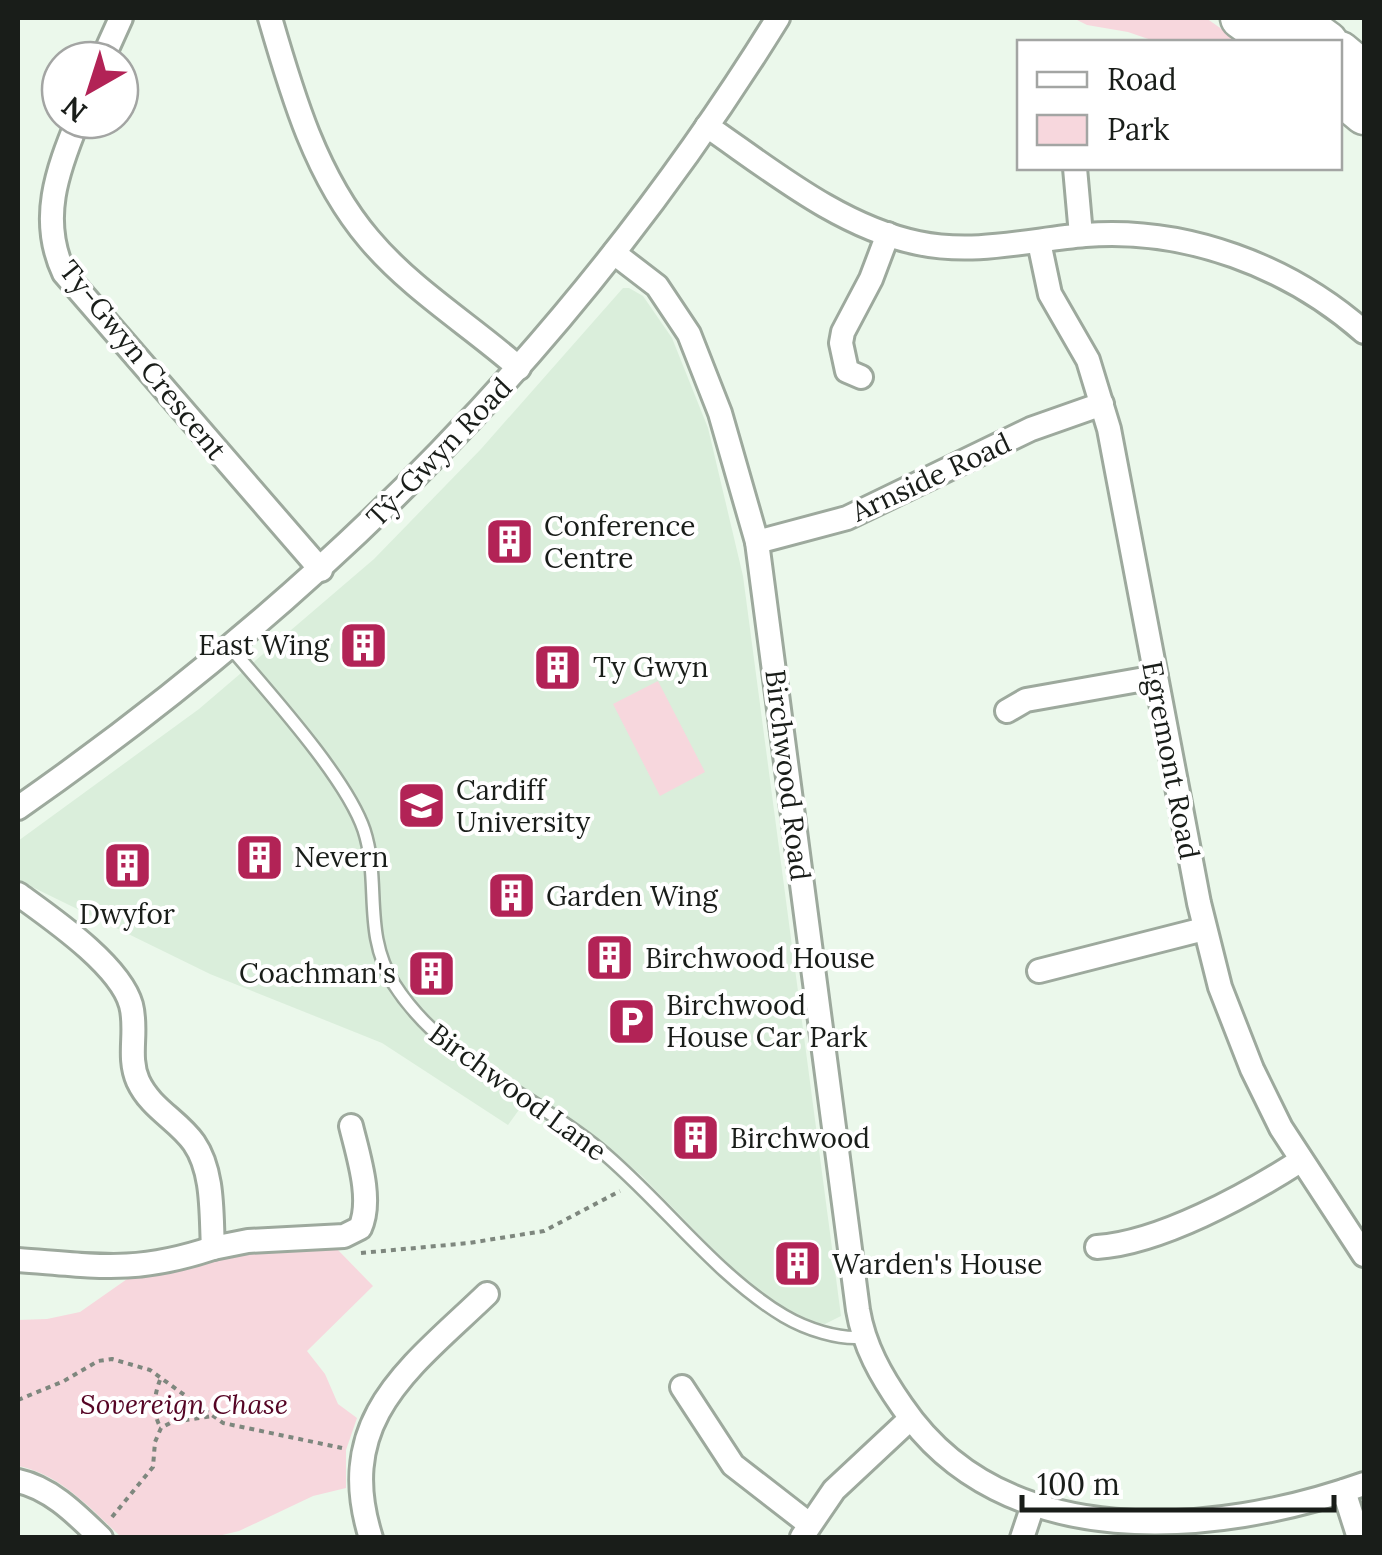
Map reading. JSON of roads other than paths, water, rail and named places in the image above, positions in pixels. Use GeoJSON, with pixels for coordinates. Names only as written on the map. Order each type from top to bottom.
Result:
{"type":"FeatureCollection","features":[{"type":"Feature","properties":{"kind":"highway"},"geometry":{"type":"LineString","coordinates":[[1242,18],[1271,40]]}},
{"type":"Feature","properties":{"kind":"highway"},"geometry":{"type":"LineString","coordinates":[[1294,18],[1324,40]]}},
{"type":"Feature","properties":{"kind":"highway"},"geometry":{"type":"LineString","coordinates":[[1342,54],[1364,72]]}},
{"type":"Feature","properties":{"kind":"highway"},"geometry":{"type":"LineString","coordinates":[[1342,96],[1364,114]]}},
{"type":"Feature","properties":{"kind":"street"},"geometry":{"type":"LineString","coordinates":[[270,18],[308,134],[332,186],[369,239],[398,268],[520,368]]}},
{"type":"Feature","properties":{"kind":"street","name":"Tŷ-Gwyn Road"},"geometry":{"type":"LineString","coordinates":[[18,808],[104,748],[230,647],[321,570],[422,472],[520,368],[614,253],[707,126],[778,18]]}},
{"type":"Feature","properties":{"kind":"street"},"geometry":{"type":"LineString","coordinates":[[707,126],[830,207],[888,234],[951,247],[992,247],[1081,235],[1120,234],[1174,240],[1245,260],[1312,291],[1364,332]]}},
{"type":"Feature","properties":{"kind":"street","name":"Ty-Gwyn Crescent"},"geometry":{"type":"LineString","coordinates":[[70,140],[56,177],[50,216],[56,256],[64,273],[321,570]]}},
{"type":"Feature","properties":{"kind":"street"},"geometry":{"type":"LineString","coordinates":[[1076,170],[1081,235]]}},
{"type":"Feature","properties":{"kind":"street"},"geometry":{"type":"LineString","coordinates":[[861,378],[847,370],[841,344],[888,234]]}},
{"type":"Feature","properties":{"kind":"street","name":"Egremont Road"},"geometry":{"type":"LineString","coordinates":[[1039,242],[1050,294],[1088,360],[1102,404],[1204,929],[1220,988],[1252,1069],[1300,1161],[1364,1255]]}},
{"type":"Feature","properties":{"kind":"street","name":"Birchwood Road"},"geometry":{"type":"LineString","coordinates":[[614,253],[657,286],[689,334],[720,413],[758,542],[846,1221],[864,1337],[880,1373],[910,1419],[942,1452],[978,1480],[1033,1506],[1104,1518],[1204,1519],[1262,1512],[1354,1487]]}},
{"type":"Feature","properties":{"kind":"street","name":"Arnside Road"},"geometry":{"type":"LineString","coordinates":[[758,542],[847,518],[1031,429],[1102,404]]}},
{"type":"Feature","properties":{"kind":"street"},"geometry":{"type":"LineString","coordinates":[[1007,711],[1026,700],[1156,677]]}},
{"type":"Feature","properties":{"kind":"street"},"geometry":{"type":"LineString","coordinates":[[18,894],[103,964],[126,994],[132,1014],[131,1056],[139,1082],[156,1107],[194,1143],[205,1167],[214,1248]]}},
{"type":"Feature","properties":{"kind":"street"},"geometry":{"type":"LineString","coordinates":[[1039,971],[1204,929]]}},
{"type":"Feature","properties":{"kind":"street"},"geometry":{"type":"LineString","coordinates":[[18,1260],[101,1268],[138,1267],[248,1242],[344,1236],[360,1228],[365,1214],[351,1126]]}},
{"type":"Feature","properties":{"kind":"street"},"geometry":{"type":"LineString","coordinates":[[1096,1247],[1123,1245],[1220,1206],[1300,1161]]}},
{"type":"Feature","properties":{"kind":"street"},"geometry":{"type":"LineString","coordinates":[[371,1538],[361,1492],[362,1451],[377,1415],[407,1370],[488,1294]]}},
{"type":"Feature","properties":{"kind":"street"},"geometry":{"type":"LineString","coordinates":[[682,1387],[733,1465],[806,1531],[834,1490],[910,1419]]}},
{"type":"Feature","properties":{"kind":"street"},"geometry":{"type":"LineString","coordinates":[[18,1481],[60,1501],[100,1537]]}},
{"type":"Feature","properties":{"kind":"street"},"geometry":{"type":"LineString","coordinates":[[1354,1487],[1359,1538]]}},
{"type":"Feature","properties":{"kind":"street"},"geometry":{"type":"LineString","coordinates":[[1022,1538],[1033,1506]]}},
{"type":"Feature","properties":{"kind":"lane","name":"Birchwood Lane"},"geometry":{"type":"LineString","coordinates":[[230,647],[336,780],[363,828],[375,938],[392,981],[435,1036],[580,1135],[637,1182],[768,1305],[805,1326],[852,1338],[864,1337]]}},
{"type":"Feature","properties":{"kind":"place","name":"Conference Centre"},"geometry":{"type":"Point","coordinates":[509,542]}},
{"type":"Feature","properties":{"kind":"place","name":"East Wing"},"geometry":{"type":"Point","coordinates":[364,645]}},
{"type":"Feature","properties":{"kind":"place","name":"Ty Gwyn"},"geometry":{"type":"Point","coordinates":[558,667]}},
{"type":"Feature","properties":{"kind":"place","name":"Cardiff University"},"geometry":{"type":"Point","coordinates":[421,806]}},
{"type":"Feature","properties":{"kind":"place","name":"Nevern"},"geometry":{"type":"Point","coordinates":[259,857]}},
{"type":"Feature","properties":{"kind":"place","name":"Dwyfor"},"geometry":{"type":"Point","coordinates":[127,866]}},
{"type":"Feature","properties":{"kind":"place","name":"Garden Wing"},"geometry":{"type":"Point","coordinates":[511,896]}},
{"type":"Feature","properties":{"kind":"place","name":"Birchwood House"},"geometry":{"type":"Point","coordinates":[610,958]}},
{"type":"Feature","properties":{"kind":"place","name":"Coachman's"},"geometry":{"type":"Point","coordinates":[431,973]}},
{"type":"Feature","properties":{"kind":"place","name":"Birchwood House Car Park"},"geometry":{"type":"Point","coordinates":[631,1021]}},
{"type":"Feature","properties":{"kind":"place","name":"Birchwood"},"geometry":{"type":"Point","coordinates":[695,1138]}},
{"type":"Feature","properties":{"kind":"place","name":"Warden's House"},"geometry":{"type":"Point","coordinates":[797,1264]}},
{"type":"Feature","properties":{"kind":"park label","name":"Sovereign Chase"},"geometry":{"type":"Point","coordinates":[184,1404]}}]}
